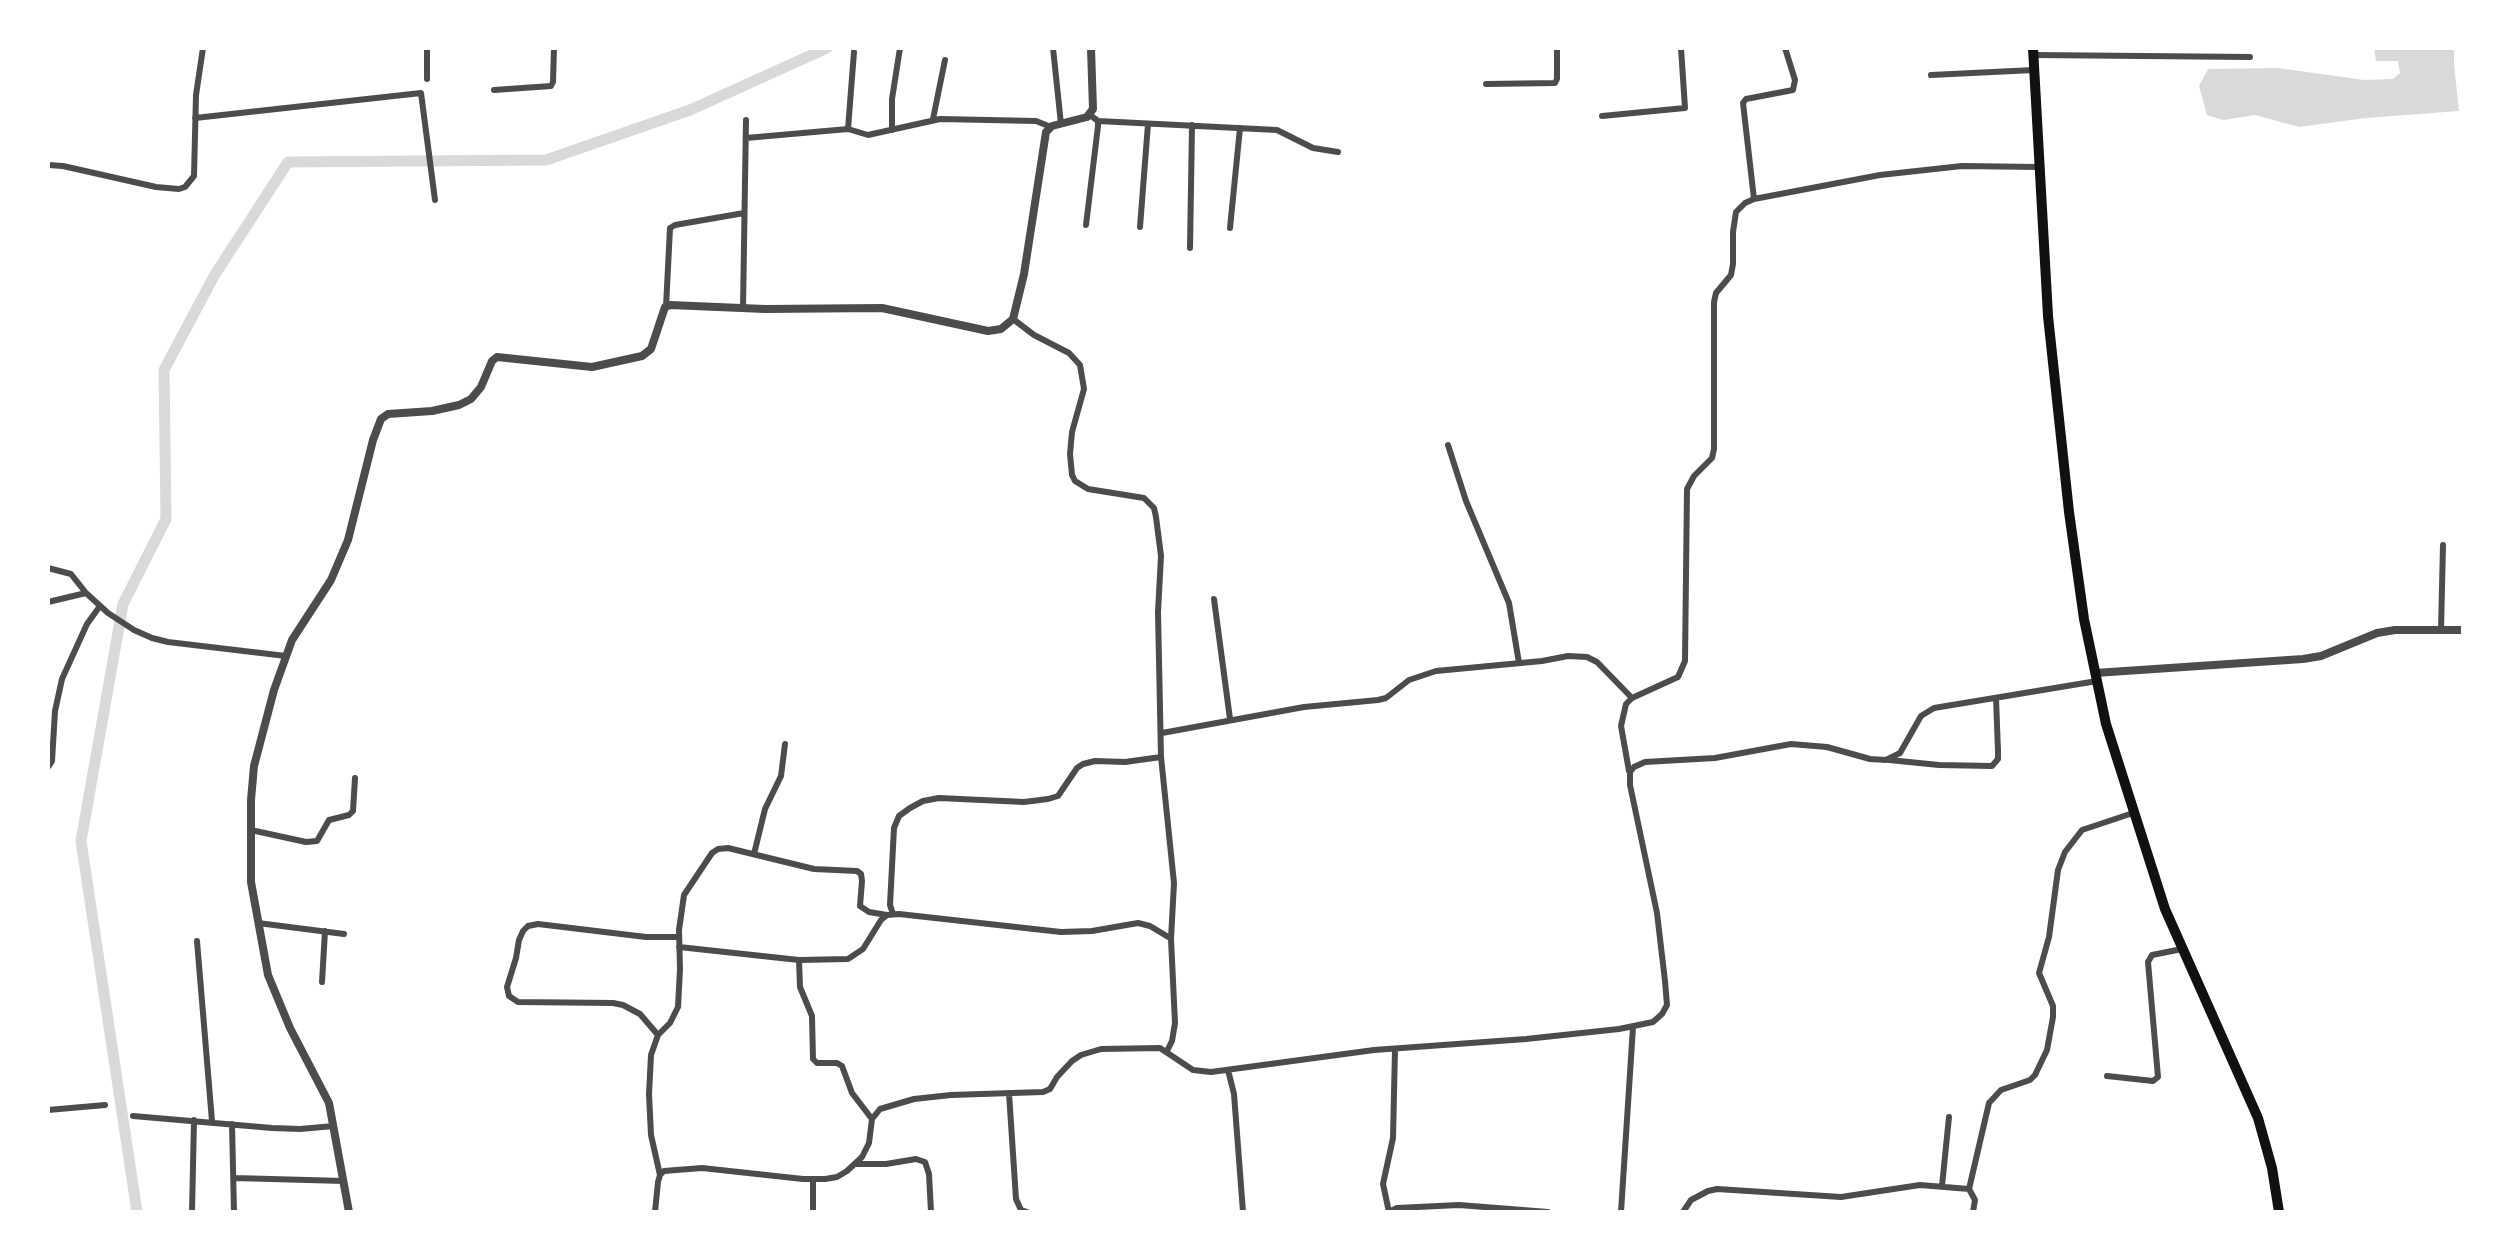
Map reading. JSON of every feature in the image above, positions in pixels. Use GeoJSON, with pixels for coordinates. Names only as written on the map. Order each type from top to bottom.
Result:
{"type":"FeatureCollection","features":[{"type":"Feature","properties":{"kind":"main road"},"geometry":{"type":"LineString","coordinates":[[2033,52],[2048,316],[2069,512],[2096,677],[2112,749],[2165,910],[2258,1118],[2279,1212]]}},
{"type":"Feature","properties":{"kind":"street"},"geometry":{"type":"LineString","coordinates":[[48,165],[156,187],[185,188],[194,176],[196,95],[203,48]]}},
{"type":"Feature","properties":{"kind":"street"},"geometry":{"type":"LineString","coordinates":[[428,48],[428,79]]}},
{"type":"Feature","properties":{"kind":"street"},"geometry":{"type":"LineString","coordinates":[[494,90],[551,86],[554,48]]}},
{"type":"Feature","properties":{"kind":"street"},"geometry":{"type":"LineString","coordinates":[[892,130],[892,99],[900,48]]}},
{"type":"Feature","properties":{"kind":"street"},"geometry":{"type":"LineString","coordinates":[[1053,48],[1061,124]]}},
{"type":"Feature","properties":{"kind":"street"},"geometry":{"type":"LineString","coordinates":[[1086,225],[1094,118],[1091,48]]}},
{"type":"Feature","properties":{"kind":"street"},"geometry":{"type":"LineString","coordinates":[[1486,84],[1555,82],[1557,48]]}},
{"type":"Feature","properties":{"kind":"street"},"geometry":{"type":"LineString","coordinates":[[1602,116],[1685,108],[1681,48]]}},
{"type":"Feature","properties":{"kind":"street"},"geometry":{"type":"LineString","coordinates":[[1754,200],[1743,103],[1746,99],[1793,90],[1794,76],[1785,48]]}},
{"type":"Feature","properties":{"kind":"street"},"geometry":{"type":"LineString","coordinates":[[2207,48],[2207,57]]}},
{"type":"Feature","properties":{"kind":"street"},"geometry":{"type":"LineString","coordinates":[[848,129],[854,52]]}},
{"type":"Feature","properties":{"kind":"street"},"geometry":{"type":"LineString","coordinates":[[2033,52],[2250,57]]}},
{"type":"Feature","properties":{"kind":"street"},"geometry":{"type":"LineString","coordinates":[[933,119],[945,60]]}},
{"type":"Feature","properties":{"kind":"street"},"geometry":{"type":"LineString","coordinates":[[1931,75],[2034,70]]}},
{"type":"Feature","properties":{"kind":"street"},"geometry":{"type":"LineString","coordinates":[[195,118],[421,93],[436,200]]}},
{"type":"Feature","properties":{"kind":"street"},"geometry":{"type":"LineString","coordinates":[[666,306],[882,308],[988,331],[1001,329],[1013,319],[1024,274],[1046,132],[1051,127],[1094,118],[1277,130],[1312,148],[1338,152]]}},
{"type":"Feature","properties":{"kind":"street"},"geometry":{"type":"LineString","coordinates":[[746,138],[848,129],[864,136],[933,119],[1036,122],[1051,127]]}},
{"type":"Feature","properties":{"kind":"street"},"geometry":{"type":"LineString","coordinates":[[742,308],[746,120]]}},
{"type":"Feature","properties":{"kind":"street"},"geometry":{"type":"LineString","coordinates":[[1140,227],[1148,124]]}},
{"type":"Feature","properties":{"kind":"street"},"geometry":{"type":"LineString","coordinates":[[1190,248],[1192,125]]}},
{"type":"Feature","properties":{"kind":"street"},"geometry":{"type":"LineString","coordinates":[[1230,228],[1240,128]]}},
{"type":"Feature","properties":{"kind":"street"},"geometry":{"type":"LineString","coordinates":[[660,1175],[688,1168],[813,1179],[836,1177],[856,1164],[869,1143],[872,1119],[880,1110],[914,1099],[1037,1093],[1050,1089],[1057,1077],[1082,1055],[1100,1049],[1160,1048],[1193,1070],[1212,1072],[1395,1048],[1498,1042],[1653,1022],[1666,1005],[1656,913],[1621,726],[1623,712],[1632,698],[1671,682],[1682,671],[1685,661],[1687,489],[1712,458],[1716,438],[1714,302],[1734,264],[1736,212],[1745,202],[1911,170],[2038,167]]}},
{"type":"Feature","properties":{"kind":"street"},"geometry":{"type":"LineString","coordinates":[[349,1212],[329,1103],[268,976],[251,882],[254,766],[292,640],[331,580],[348,540],[381,418],[471,399],[481,387],[492,360],[498,357],[592,366],[642,356],[651,348],[666,306],[670,228],[744,213]]}},
{"type":"Feature","properties":{"kind":"street"},"geometry":{"type":"LineString","coordinates":[[1013,319],[1069,353],[1080,365],[1084,388],[1070,454],[1075,481],[1088,489],[1144,498],[1154,508],[1160,534],[1161,757],[1174,883],[1170,939],[1175,1023],[1167,1051]]}},
{"type":"Feature","properties":{"kind":"street"},"geometry":{"type":"LineString","coordinates":[[1448,445],[1466,501],[1508,603],[1519,664]]}},
{"type":"Feature","properties":{"kind":"street"},"geometry":{"type":"LineString","coordinates":[[2441,630],[2443,545]]}},
{"type":"Feature","properties":{"kind":"street"},"geometry":{"type":"LineString","coordinates":[[48,568],[71,574],[100,606],[134,630],[168,642],[286,656]]}},
{"type":"Feature","properties":{"kind":"street"},"geometry":{"type":"LineString","coordinates":[[48,602],[86,593]]}},
{"type":"Feature","properties":{"kind":"street"},"geometry":{"type":"LineString","coordinates":[[1214,599],[1230,719]]}},
{"type":"Feature","properties":{"kind":"street"},"geometry":{"type":"LineString","coordinates":[[48,768],[62,679],[87,624],[100,606]]}},
{"type":"Feature","properties":{"kind":"street"},"geometry":{"type":"LineString","coordinates":[[1886,760],[1900,753],[1926,712],[1942,705],[2096,677],[2303,660],[2395,630],[2464,630]]}},
{"type":"Feature","properties":{"kind":"street"},"geometry":{"type":"LineString","coordinates":[[1162,733],[1304,707],[1378,700],[1421,675],[1452,669],[1568,656],[1587,657],[1632,698]]}},
{"type":"Feature","properties":{"kind":"street"},"geometry":{"type":"LineString","coordinates":[[1630,772],[1639,763],[1715,758],[1791,744],[1828,746],[1886,760],[1987,766],[1996,764],[1998,751],[1996,698]]}},
{"type":"Feature","properties":{"kind":"street"},"geometry":{"type":"LineString","coordinates":[[754,854],[765,809],[781,776],[784,744]]}},
{"type":"Feature","properties":{"kind":"street"},"geometry":{"type":"LineString","coordinates":[[679,947],[800,960],[856,956],[890,915],[894,828],[899,816],[910,808],[939,798],[1024,802],[1048,799],[1058,796],[1077,768],[1089,762],[1161,757]]}},
{"type":"Feature","properties":{"kind":"street"},"geometry":{"type":"LineString","coordinates":[[250,830],[317,841],[329,820],[353,811],[355,778]]}},
{"type":"Feature","properties":{"kind":"street"},"geometry":{"type":"LineString","coordinates":[[1974,1212],[1969,1189],[1990,1103],[2001,1090],[2030,1080],[2047,1050],[2054,1017],[2040,966],[2065,852],[2082,830],[2133,813]]}},
{"type":"Feature","properties":{"kind":"street"},"geometry":{"type":"LineString","coordinates":[[656,1212],[660,1175],[652,1147],[652,1045],[678,1007],[680,911],[684,895],[718,849],[728,848],[814,870],[857,871],[862,881],[860,906],[868,912],[1061,932],[1138,923],[1170,939]]}},
{"type":"Feature","properties":{"kind":"street"},"geometry":{"type":"LineString","coordinates":[[258,922],[344,934]]}},
{"type":"Feature","properties":{"kind":"street"},"geometry":{"type":"LineString","coordinates":[[658,1034],[640,1014],[623,1006],[518,1002],[509,996],[506,987],[522,931],[528,926],[679,937]]}},
{"type":"Feature","properties":{"kind":"street"},"geometry":{"type":"LineString","coordinates":[[322,982],[325,932]]}},
{"type":"Feature","properties":{"kind":"street"},"geometry":{"type":"LineString","coordinates":[[197,941],[212,1121]]}},
{"type":"Feature","properties":{"kind":"street"},"geometry":{"type":"LineString","coordinates":[[2107,1076],[2153,1080],[2158,1077],[2148,962],[2152,955],[2182,948]]}},
{"type":"Feature","properties":{"kind":"street"},"geometry":{"type":"LineString","coordinates":[[800,960],[800,987],[812,1016],[813,1058],[842,1066],[852,1093],[872,1119]]}},
{"type":"Feature","properties":{"kind":"street"},"geometry":{"type":"LineString","coordinates":[[1621,1212],[1633,1027]]}},
{"type":"Feature","properties":{"kind":"street"},"geometry":{"type":"LineString","coordinates":[[1395,1048],[1393,1138],[1383,1184],[1389,1212],[1397,1208],[1458,1206],[1548,1212]]}},
{"type":"Feature","properties":{"kind":"street"},"geometry":{"type":"LineString","coordinates":[[1228,1070],[1234,1094],[1243,1212]]}},
{"type":"Feature","properties":{"kind":"street"},"geometry":{"type":"LineString","coordinates":[[1009,1093],[1016,1199],[1027,1212]]}},
{"type":"Feature","properties":{"kind":"street"},"geometry":{"type":"LineString","coordinates":[[48,1110],[105,1105]]}},
{"type":"Feature","properties":{"kind":"street"},"geometry":{"type":"LineString","coordinates":[[133,1116],[300,1129],[334,1126]]}},
{"type":"Feature","properties":{"kind":"street"},"geometry":{"type":"LineString","coordinates":[[1942,1186],[1949,1117]]}},
{"type":"Feature","properties":{"kind":"street"},"geometry":{"type":"LineString","coordinates":[[192,1212],[194,1120]]}},
{"type":"Feature","properties":{"kind":"street"},"geometry":{"type":"LineString","coordinates":[[232,1124],[234,1212]]}},
{"type":"Feature","properties":{"kind":"street"},"geometry":{"type":"LineString","coordinates":[[856,1164],[916,1159],[926,1162],[931,1212]]}},
{"type":"Feature","properties":{"kind":"street"},"geometry":{"type":"LineString","coordinates":[[234,1178],[344,1182]]}},
{"type":"Feature","properties":{"kind":"street"},"geometry":{"type":"LineString","coordinates":[[813,1179],[813,1212]]}},
{"type":"Feature","properties":{"kind":"street"},"geometry":{"type":"LineString","coordinates":[[1684,1212],[1691,1200],[1718,1189],[1840,1196],[1920,1185],[1969,1189]]}},
{"type":"Feature","properties":{"kind":"shaded area"},"geometry":{"type":"Polygon","coordinates":[[[2374,48],[2454,48],[2459,111],[2299,127],[2255,115],[2223,120],[2207,115],[2199,86],[2208,69],[2278,68],[2364,80],[2393,79],[2400,73],[2398,61],[2376,61],[2374,48]]]}},
{"type":"Feature","properties":{"kind":"waterway"},"geometry":{"type":"LineString","coordinates":[[137,1212],[81,841],[123,604],[166,519],[164,370],[214,276],[288,162],[546,160],[690,110],[827,48]]}}]}
